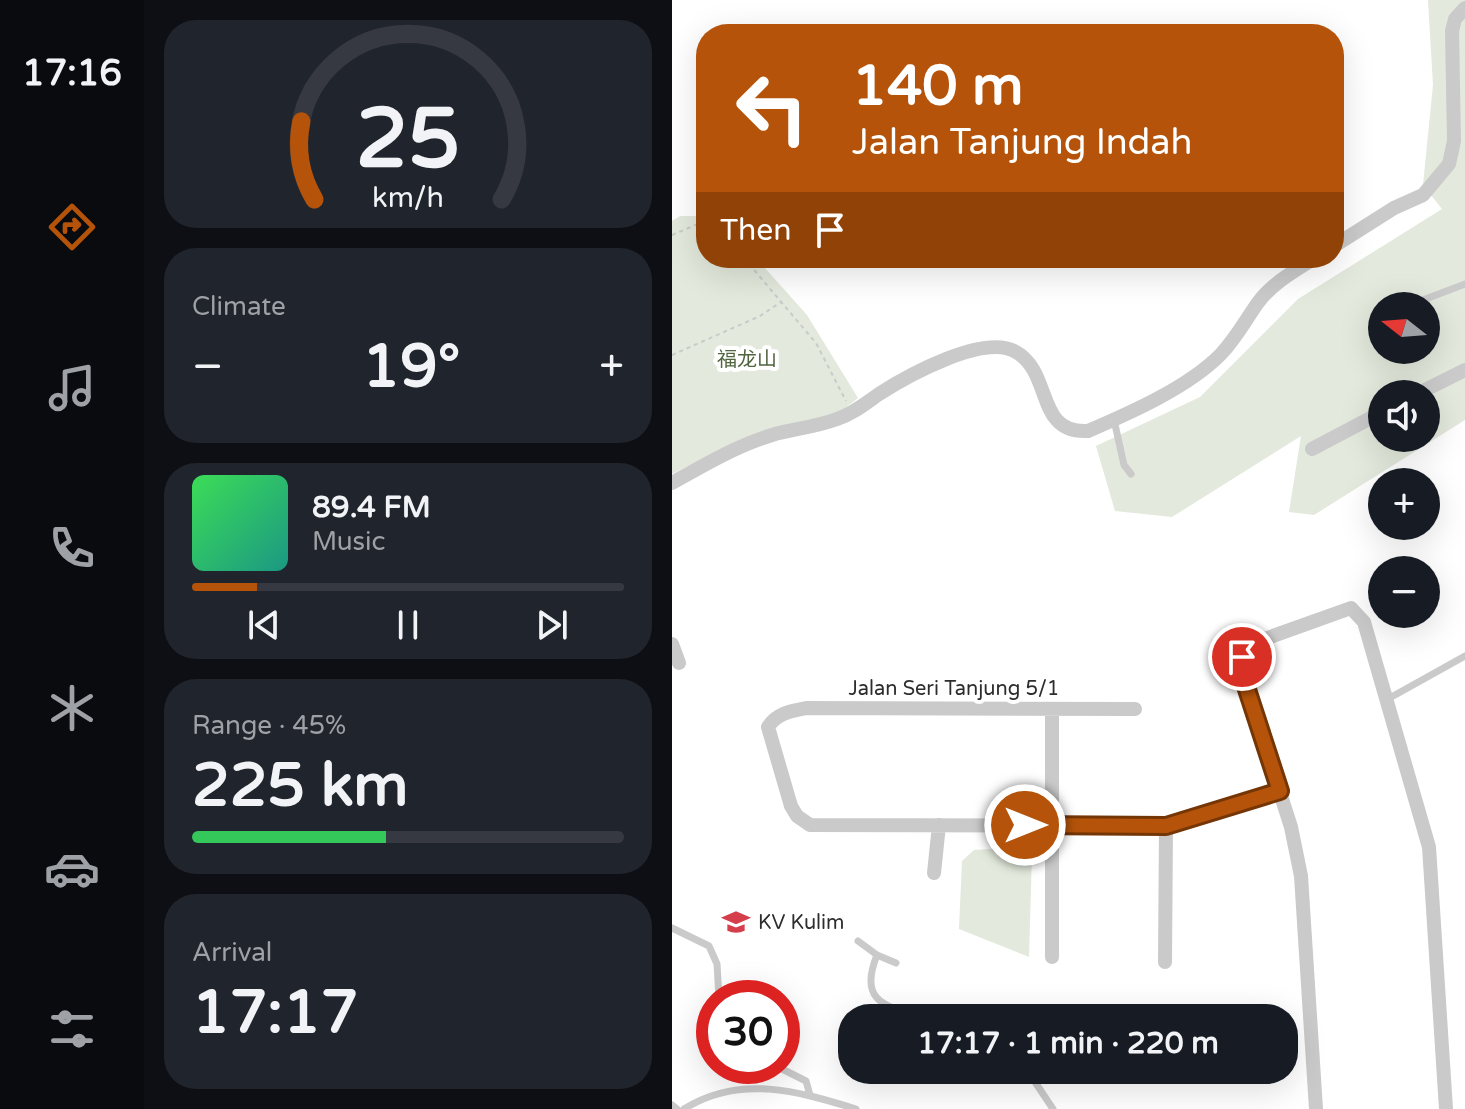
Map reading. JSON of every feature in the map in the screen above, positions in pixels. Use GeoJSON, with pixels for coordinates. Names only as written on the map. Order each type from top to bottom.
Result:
{"type":"FeatureCollection","features":[{"type":"Feature","properties":{"kind":"street"},"geometry":{"type":"LineString","coordinates":[[1344,240],[1394,208],[1423,195],[1458,155],[1452,31],[1455,19],[1465,8]]}},
{"type":"Feature","properties":{"kind":"street"},"geometry":{"type":"LineString","coordinates":[[672,483],[743,446],[850,414],[917,373],[980,349],[1016,351],[1030,366],[1058,425],[1072,432],[1088,431],[1198,373],[1220,355],[1272,288],[1301,268]]}},
{"type":"Feature","properties":{"kind":"street"},"geometry":{"type":"LineString","coordinates":[[1440,382],[1465,370]]}},
{"type":"Feature","properties":{"kind":"street"},"geometry":{"type":"LineString","coordinates":[[1312,449],[1368,419]]}},
{"type":"Feature","properties":{"kind":"street"},"geometry":{"type":"LineString","coordinates":[[1316,1109],[1301,876],[1280,791],[1240,668],[1242,657],[1250,646],[1259,641],[1351,608],[1364,622],[1429,847],[1446,1109]]}},
{"type":"Feature","properties":{"kind":"street"},"geometry":{"type":"LineString","coordinates":[[672,644],[676,666]]}},
{"type":"Feature","properties":{"kind":"street","name":"Jalan Seri Tanjung 5/1"},"geometry":{"type":"LineString","coordinates":[[939,825],[810,825],[800,819],[791,806],[768,727],[774,718],[807,708],[1135,709]]}},
{"type":"Feature","properties":{"kind":"street"},"geometry":{"type":"LineString","coordinates":[[1052,709],[1052,957]]}},
{"type":"Feature","properties":{"kind":"street"},"geometry":{"type":"LineString","coordinates":[[934,873],[939,825],[1166,826],[1280,791]]}},
{"type":"Feature","properties":{"kind":"street"},"geometry":{"type":"LineString","coordinates":[[1165,962],[1166,826]]}},
{"type":"Feature","properties":{"kind":"lane"},"geometry":{"type":"LineString","coordinates":[[1440,293],[1465,284]]}},
{"type":"Feature","properties":{"kind":"lane"},"geometry":{"type":"LineString","coordinates":[[1114,419],[1124,465],[1131,474]]}},
{"type":"Feature","properties":{"kind":"lane"},"geometry":{"type":"LineString","coordinates":[[1386,700],[1465,656]]}},
{"type":"Feature","properties":{"kind":"lane"},"geometry":{"type":"LineString","coordinates":[[672,928],[709,946],[717,964],[718,980]]}},
{"type":"Feature","properties":{"kind":"lane"},"geometry":{"type":"LineString","coordinates":[[858,941],[877,955],[896,963]]}},
{"type":"Feature","properties":{"kind":"lane"},"geometry":{"type":"LineString","coordinates":[[877,955],[869,979],[870,991],[883,1004]]}},
{"type":"Feature","properties":{"kind":"lane"},"geometry":{"type":"LineString","coordinates":[[800,1078],[806,1081],[810,1095]]}},
{"type":"Feature","properties":{"kind":"lane"},"geometry":{"type":"LineString","coordinates":[[1036,1084],[1053,1109]]}},
{"type":"Feature","properties":{"kind":"lane"},"geometry":{"type":"LineString","coordinates":[[684,1109],[699,1100],[736,1088],[756,1087],[810,1095],[856,1109]]}},
{"type":"Feature","properties":{"kind":"lane"},"geometry":{"type":"LineString","coordinates":[[672,1105],[677,1109]]}},
{"type":"Feature","properties":{"kind":"path"},"geometry":{"type":"LineString","coordinates":[[672,235],[696,225]]}},
{"type":"Feature","properties":{"kind":"path"},"geometry":{"type":"LineString","coordinates":[[752,268],[816,343],[842,390],[850,414]]}},
{"type":"Feature","properties":{"kind":"path"},"geometry":{"type":"LineString","coordinates":[[672,355],[760,316],[781,302]]}},
{"type":"Feature","properties":{"kind":"green space"},"geometry":{"type":"Polygon","coordinates":[[[1428,0],[1465,0],[1465,420],[1440,436],[1440,380],[1368,380],[1368,452],[1414,452],[1389,468],[1368,468],[1368,481],[1314,515],[1289,512],[1301,436],[1172,517],[1115,511],[1096,446],[1200,397],[1298,299],[1442,209],[1423,185],[1433,85],[1428,0]]]}},
{"type":"Feature","properties":{"kind":"green space","name":"福龙山"},"geometry":{"type":"Polygon","coordinates":[[[680,216],[696,216],[696,268],[765,268],[807,315],[858,398],[839,413],[752,435],[672,474],[672,221],[680,216]]]}},
{"type":"Feature","properties":{"kind":"green space"},"geometry":{"type":"Polygon","coordinates":[[[1023,847],[1032,855],[1029,957],[959,929],[962,861],[974,850],[1023,847]]]}},
{"type":"Feature","properties":{"kind":"place","name":"KV Kulim"},"geometry":{"type":"Point","coordinates":[736,922]}},
{"type":"Feature","properties":{"kind":"route"},"geometry":{"type":"LineString","coordinates":[[1025,825],[1166,826],[1280,791],[1240,668],[1242,657]]}}]}
